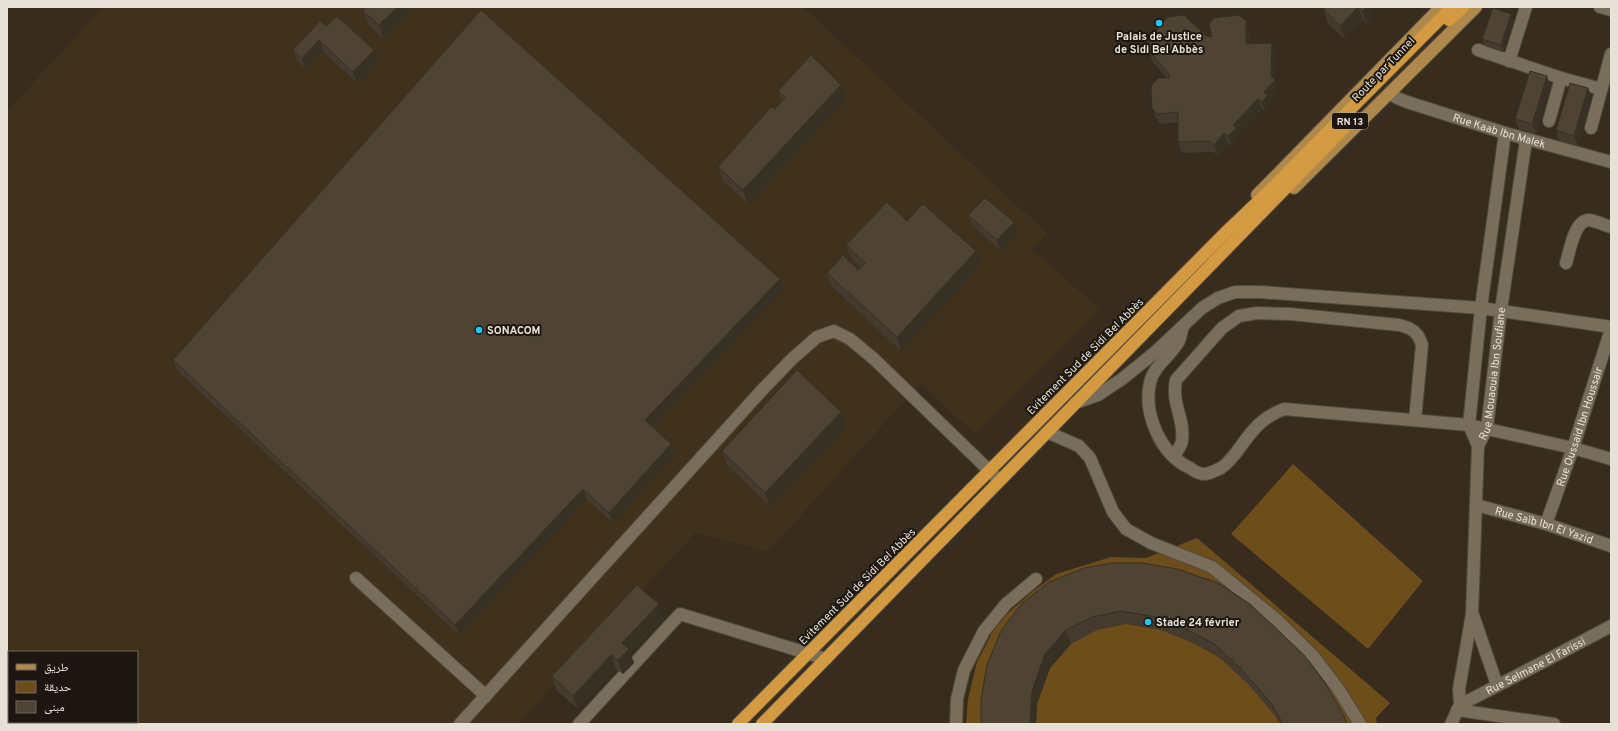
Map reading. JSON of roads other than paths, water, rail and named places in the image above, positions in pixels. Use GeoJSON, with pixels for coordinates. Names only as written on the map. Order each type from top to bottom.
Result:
{"type":"FeatureCollection","features":[{"type":"Feature","properties":{"kind":"highway","name":"Evitement Sud de Sidi Bel Abbès"},"geometry":{"type":"LineString","coordinates":[[738,724],[1228,230],[1269,191],[1452,7]]}},
{"type":"Feature","properties":{"kind":"highway","name":"Route par Tunnel"},"geometry":{"type":"LineString","coordinates":[[1240,237],[1462,7]]}},
{"type":"Feature","properties":{"kind":"highway"},"geometry":{"type":"LineString","coordinates":[[762,724],[999,480],[1240,237]]}},
{"type":"Feature","properties":{"kind":"highway"},"geometry":{"type":"LineString","coordinates":[[1057,403],[1063,406],[1066,412]]}},
{"type":"Feature","properties":{"kind":"highway"},"geometry":{"type":"LineString","coordinates":[[1047,412],[1051,418],[1057,421]]}},
{"type":"Feature","properties":{"kind":"main road"},"geometry":{"type":"LineString","coordinates":[[1228,230],[1246,206],[1441,7]]}},
{"type":"Feature","properties":{"kind":"main road"},"geometry":{"type":"LineString","coordinates":[[1240,237],[1257,224],[1476,7]]}},
{"type":"Feature","properties":{"kind":"street"},"geometry":{"type":"LineString","coordinates":[[1509,61],[1526,7]]}},
{"type":"Feature","properties":{"kind":"street"},"geometry":{"type":"LineString","coordinates":[[1600,7],[1611,10]]}},
{"type":"Feature","properties":{"kind":"street"},"geometry":{"type":"LineString","coordinates":[[1478,50],[1560,78],[1601,89]]}},
{"type":"Feature","properties":{"kind":"street"},"geometry":{"type":"LineString","coordinates":[[1591,128],[1611,54]]}},
{"type":"Feature","properties":{"kind":"street"},"geometry":{"type":"LineString","coordinates":[[1549,121],[1560,78]]}},
{"type":"Feature","properties":{"kind":"street","name":"Rue Kaab Ibn Malek"},"geometry":{"type":"LineString","coordinates":[[1390,93],[1407,102],[1526,140],[1611,162]]}},
{"type":"Feature","properties":{"kind":"street"},"geometry":{"type":"LineString","coordinates":[[1478,446],[1469,425],[1481,308],[1505,133]]}},
{"type":"Feature","properties":{"kind":"street","name":"Rue Mouaouia Ibn Soufiane"},"geometry":{"type":"LineString","coordinates":[[1451,724],[1458,708],[1459,689],[1472,614],[1478,446],[1487,428],[1501,310],[1526,140]]}},
{"type":"Feature","properties":{"kind":"street"},"geometry":{"type":"LineString","coordinates":[[1566,263],[1576,230],[1581,223],[1589,220],[1611,227]]}},
{"type":"Feature","properties":{"kind":"street"},"geometry":{"type":"LineString","coordinates":[[1076,403],[1098,395],[1122,379],[1153,354],[1202,308],[1218,298],[1235,292],[1260,292],[1481,308],[1611,328]]}},
{"type":"Feature","properties":{"kind":"street"},"geometry":{"type":"LineString","coordinates":[[1174,456],[1182,441],[1183,434],[1174,391],[1176,380],[1222,328],[1239,316],[1258,313],[1297,315],[1399,325],[1411,328],[1419,336],[1422,345],[1415,420]]}},
{"type":"Feature","properties":{"kind":"street"},"geometry":{"type":"LineString","coordinates":[[1183,327],[1179,341],[1156,370],[1150,382],[1150,410],[1155,428],[1166,449],[1183,465],[1202,474],[1210,473],[1222,467],[1234,456],[1247,438],[1264,419],[1284,409],[1469,425],[1573,448],[1611,459]]}},
{"type":"Feature","properties":{"kind":"street","name":"Rue Oussaid Ibn Houssair"},"geometry":{"type":"LineString","coordinates":[[1546,524],[1573,448],[1611,328]]}},
{"type":"Feature","properties":{"kind":"street"},"geometry":{"type":"LineString","coordinates":[[460,724],[763,389],[792,359],[817,337],[834,331],[850,339],[874,358],[999,480]]}},
{"type":"Feature","properties":{"kind":"street"},"geometry":{"type":"LineString","coordinates":[[1047,432],[1079,446],[1090,458],[1113,512],[1126,529],[1151,543],[1212,567],[1277,620],[1314,657],[1339,690],[1360,724]]}},
{"type":"Feature","properties":{"kind":"street","name":"Rue Saïb Ibn El Yazid"},"geometry":{"type":"LineString","coordinates":[[1476,505],[1546,524],[1611,546]]}},
{"type":"Feature","properties":{"kind":"street"},"geometry":{"type":"LineString","coordinates":[[356,578],[486,696]]}},
{"type":"Feature","properties":{"kind":"street"},"geometry":{"type":"LineString","coordinates":[[956,724],[957,699],[964,670],[984,631],[1006,604],[1036,579]]}},
{"type":"Feature","properties":{"kind":"street"},"geometry":{"type":"LineString","coordinates":[[579,724],[680,614],[826,659]]}},
{"type":"Feature","properties":{"kind":"street"},"geometry":{"type":"LineString","coordinates":[[1472,614],[1498,685]]}},
{"type":"Feature","properties":{"kind":"street","name":"Rue Selmane El Farissi"},"geometry":{"type":"LineString","coordinates":[[1458,708],[1498,685],[1610,627]]}},
{"type":"Feature","properties":{"kind":"street"},"geometry":{"type":"LineString","coordinates":[[1458,708],[1554,724]]}},
{"type":"Feature","properties":{"kind":"place","name":"Palais de Justice de Sidi Bel Abbès"},"geometry":{"type":"Point","coordinates":[1159,23]}},
{"type":"Feature","properties":{"kind":"place","name":"SONACOM"},"geometry":{"type":"Point","coordinates":[479,330]}},
{"type":"Feature","properties":{"kind":"place","name":"Stade 24 février"},"geometry":{"type":"Point","coordinates":[1148,622]}}]}
